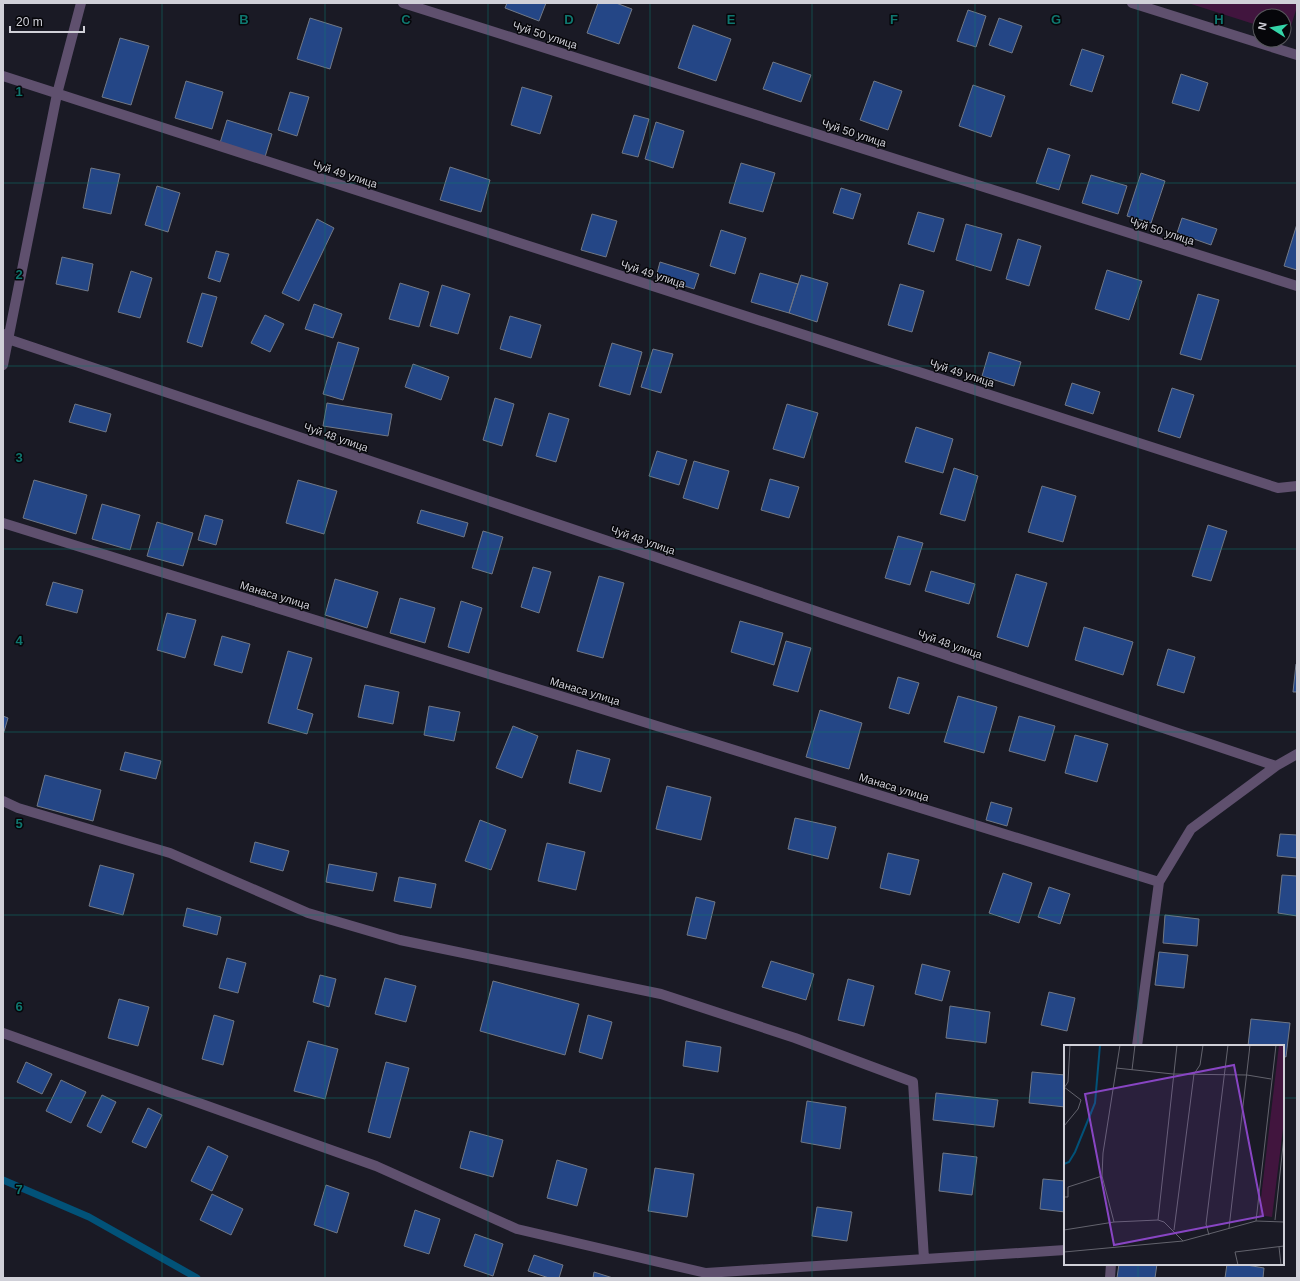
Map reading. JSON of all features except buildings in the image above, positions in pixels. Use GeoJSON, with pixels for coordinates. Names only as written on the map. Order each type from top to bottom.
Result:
{"type":"FeatureCollection","features":[{"type":"Feature","properties":{"kind":"street"},"geometry":{"type":"LineString","coordinates":[[3,365],[5,337],[57,94],[81,3]]}},
{"type":"Feature","properties":{"kind":"street","name":"Чуй 50 улица"},"geometry":{"type":"LineString","coordinates":[[403,3],[1297,286]]}},
{"type":"Feature","properties":{"kind":"street"},"geometry":{"type":"LineString","coordinates":[[1132,3],[1297,55]]}},
{"type":"Feature","properties":{"kind":"street","name":"Чуй 49 улица"},"geometry":{"type":"LineString","coordinates":[[3,76],[1271,486],[1278,488],[1297,486]]}},
{"type":"Feature","properties":{"kind":"street","name":"Чуй 48 улица"},"geometry":{"type":"LineString","coordinates":[[5,337],[1276,766]]}},
{"type":"Feature","properties":{"kind":"street","name":"Манаса улица"},"geometry":{"type":"LineString","coordinates":[[3,523],[1159,882]]}},
{"type":"Feature","properties":{"kind":"street"},"geometry":{"type":"LineString","coordinates":[[1138,1045],[1159,882],[1191,829],[1276,766],[1297,754]]}},
{"type":"Feature","properties":{"kind":"street"},"geometry":{"type":"LineString","coordinates":[[3,801],[18,808],[170,853],[308,913],[400,940],[661,994],[796,1038],[913,1082],[924,1259]]}},
{"type":"Feature","properties":{"kind":"street"},"geometry":{"type":"LineString","coordinates":[[3,1034],[376,1166],[516,1229],[707,1276],[924,1259],[1064,1250]]}},
{"type":"Feature","properties":{"kind":"street"},"geometry":{"type":"LineString","coordinates":[[1110,1265],[1110,1278]]}},
{"type":"Feature","properties":{"kind":"shaded area"},"geometry":{"type":"Polygon","coordinates":[[[1188,3],[1297,3],[1292,23],[1292,8],[1252,8],[1252,23],[1188,3]]]}},
{"type":"Feature","properties":{"kind":"waterway"},"geometry":{"type":"LineString","coordinates":[[3,1180],[89,1217],[197,1278]]}}]}
